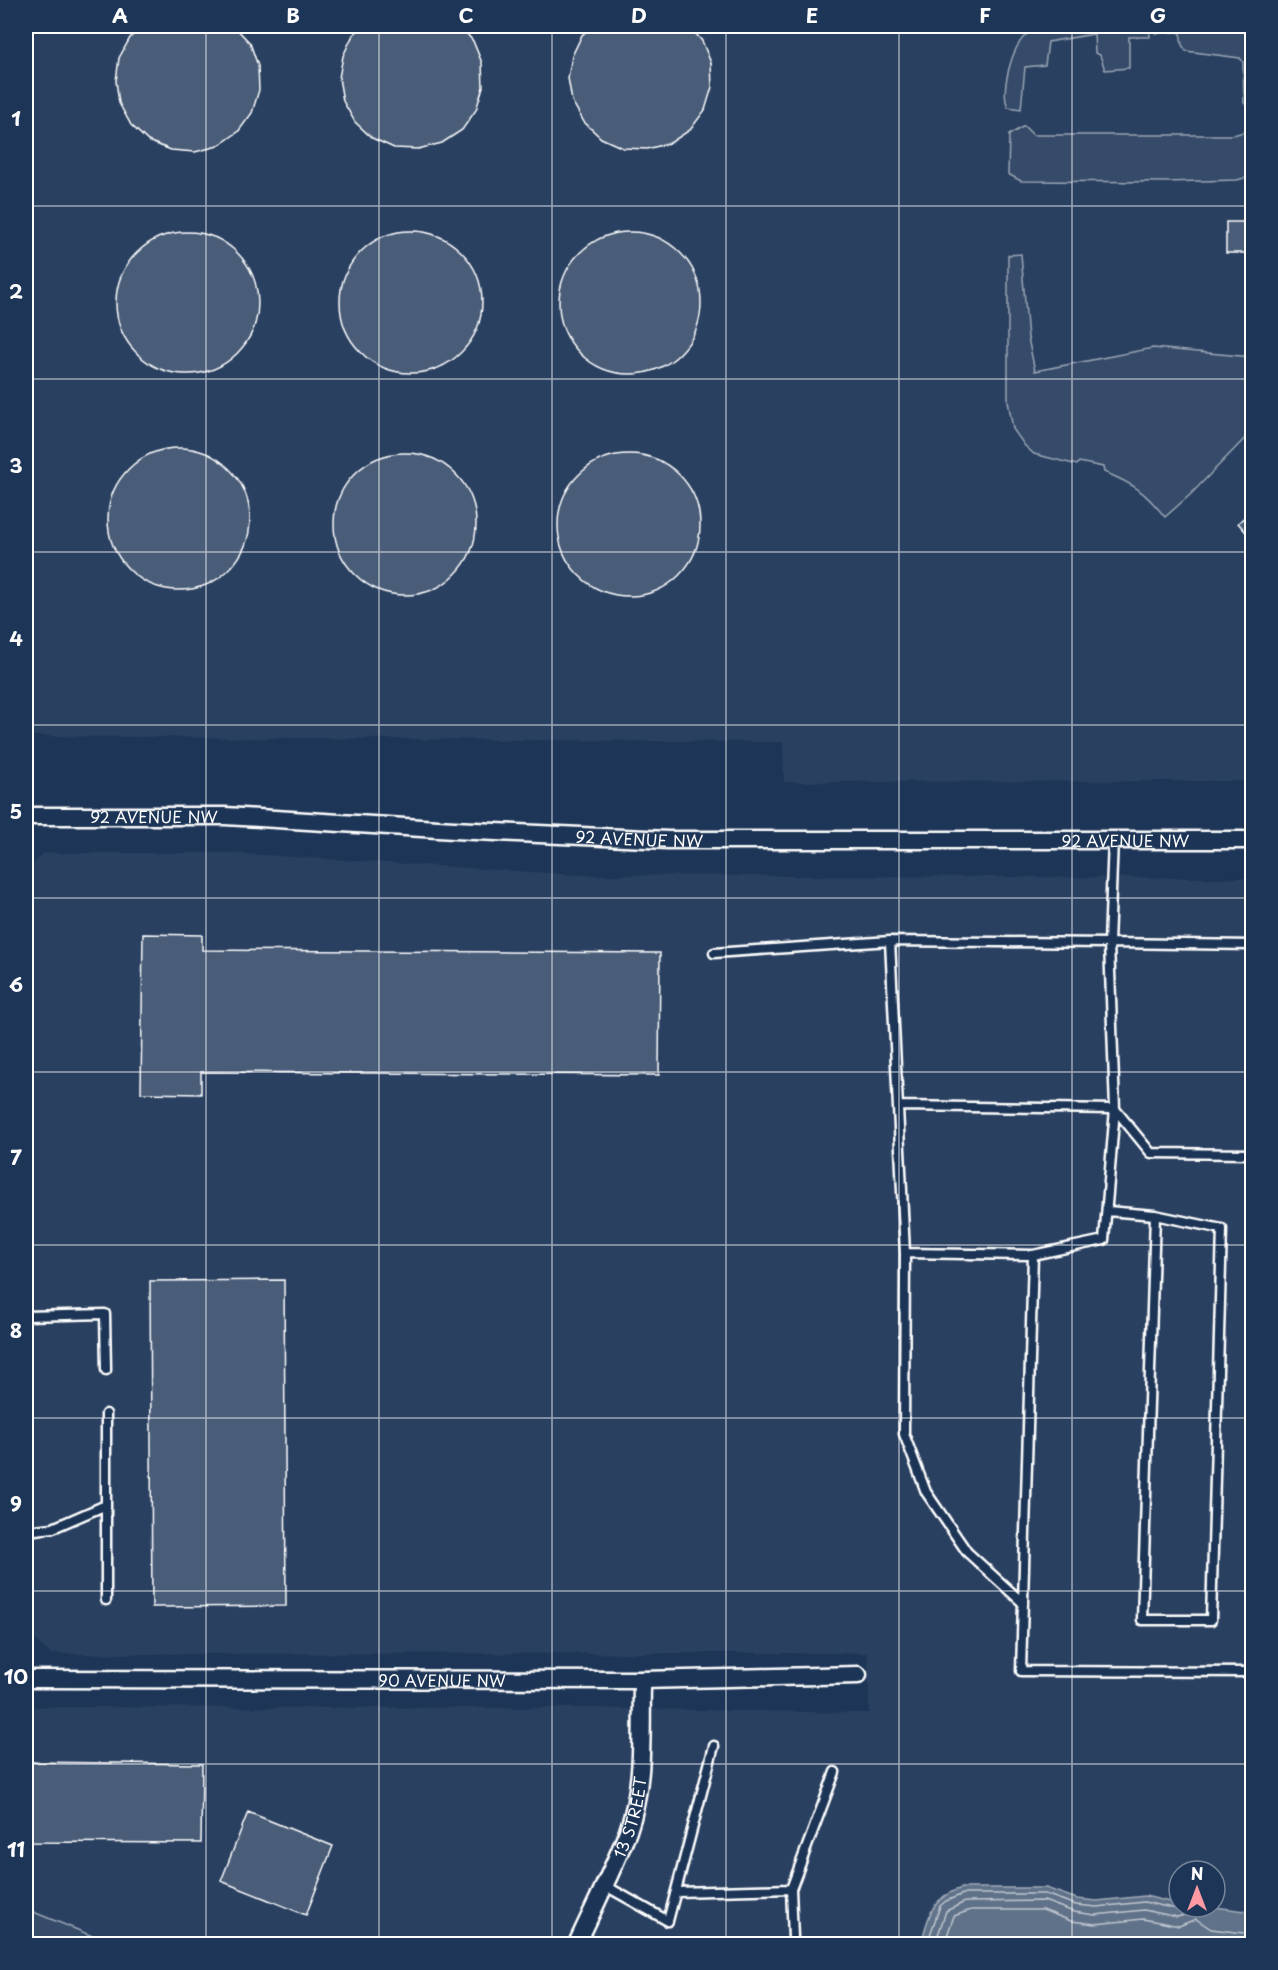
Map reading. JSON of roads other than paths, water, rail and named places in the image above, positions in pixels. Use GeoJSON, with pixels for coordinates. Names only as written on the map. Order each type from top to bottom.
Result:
{"type":"FeatureCollection","features":[{"type":"Feature","properties":{"kind":"street","name":"92 AVENUE NW"},"geometry":{"type":"LineString","coordinates":[[26,816],[225,816],[668,840],[1252,840]]}},
{"type":"Feature","properties":{"kind":"street","name":"90 AVENUE NW"},"geometry":{"type":"LineString","coordinates":[[26,1679],[642,1680],[858,1675]]}},
{"type":"Feature","properties":{"kind":"street","name":"13 STREET"},"geometry":{"type":"LineString","coordinates":[[577,1944],[628,1830],[638,1786],[642,1680]]}},
{"type":"Feature","properties":{"kind":"lane"},"geometry":{"type":"LineString","coordinates":[[905,1253],[1033,1255],[1104,1240],[1115,1109],[1109,943],[1113,840]]}},
{"type":"Feature","properties":{"kind":"lane"},"geometry":{"type":"LineString","coordinates":[[890,941],[905,1253],[904,1434],[927,1492],[967,1552],[1023,1603]]}},
{"type":"Feature","properties":{"kind":"lane"},"geometry":{"type":"LineString","coordinates":[[714,952],[890,941],[1252,945]]}},
{"type":"Feature","properties":{"kind":"lane"},"geometry":{"type":"LineString","coordinates":[[898,1106],[1115,1109],[1151,1153],[1252,1154]]}},
{"type":"Feature","properties":{"kind":"lane"},"geometry":{"type":"LineString","coordinates":[[1107,1211],[1155,1215],[1222,1229],[1211,1620],[1142,1620],[1155,1215]]}},
{"type":"Feature","properties":{"kind":"lane"},"geometry":{"type":"LineString","coordinates":[[1033,1255],[1021,1671],[1252,1672]]}},
{"type":"Feature","properties":{"kind":"lane"},"geometry":{"type":"LineString","coordinates":[[26,1316],[105,1314],[106,1370]]}},
{"type":"Feature","properties":{"kind":"lane"},"geometry":{"type":"LineString","coordinates":[[106,1414],[106,1600]]}},
{"type":"Feature","properties":{"kind":"lane"},"geometry":{"type":"LineString","coordinates":[[26,1531],[53,1528],[106,1505]]}},
{"type":"Feature","properties":{"kind":"lane"},"geometry":{"type":"LineString","coordinates":[[604,1885],[668,1921],[714,1746]]}},
{"type":"Feature","properties":{"kind":"lane"},"geometry":{"type":"LineString","coordinates":[[793,1938],[791,1889],[835,1772]]}},
{"type":"Feature","properties":{"kind":"lane"},"geometry":{"type":"LineString","coordinates":[[676,1892],[791,1889]]}},
{"type":"Feature","properties":{"kind":"water"},"geometry":{"type":"Polygon","coordinates":[[[962,1888],[1046,1888],[1077,1899],[1097,1901],[1145,1896],[1167,1901],[1167,1919],[1227,1919],[1227,1909],[1252,1912],[1252,1944],[921,1944],[933,1909],[944,1896],[962,1888]]]}}]}
